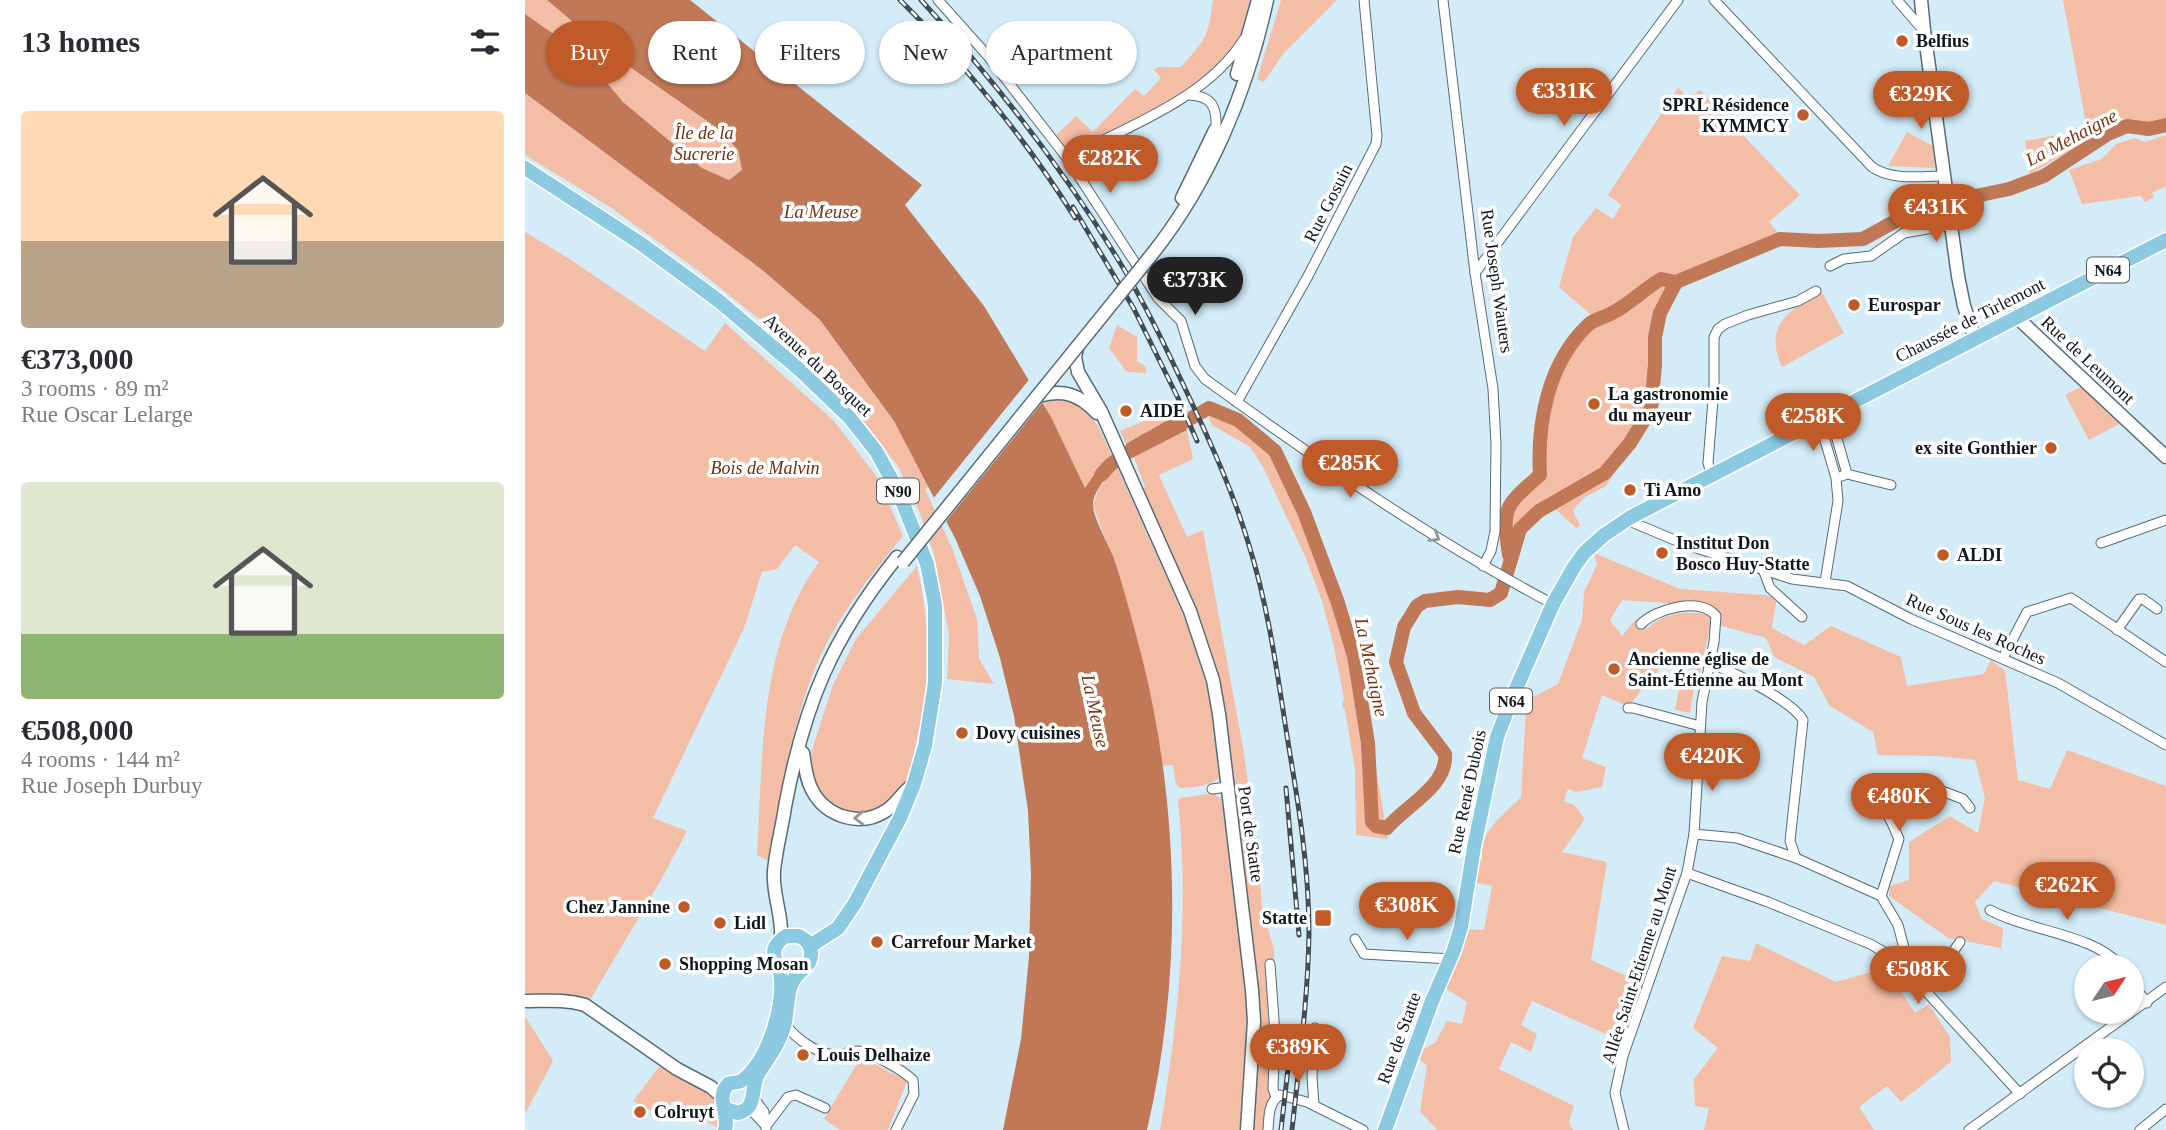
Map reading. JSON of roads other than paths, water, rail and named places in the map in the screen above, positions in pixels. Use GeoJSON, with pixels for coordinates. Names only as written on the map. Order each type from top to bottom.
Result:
{"type":"FeatureCollection","features":[{"type":"Feature","properties":{"kind":"main road"},"geometry":{"type":"LineString","coordinates":[[781,939],[782,924],[774,888],[774,871],[790,784],[804,723],[817,686],[843,632],[869,592],[1038,396],[1054,369],[1077,348],[1146,256],[1199,167],[1241,61],[1258,0]]}},
{"type":"Feature","properties":{"kind":"main road"},"geometry":{"type":"LineString","coordinates":[[804,941],[789,925],[780,889],[782,860],[803,753],[815,714],[839,655],[900,559],[1181,216],[1207,171],[1245,76],[1267,0]]}},
{"type":"Feature","properties":{"kind":"main road"},"geometry":{"type":"LineString","coordinates":[[1921,0],[1950,225],[1964,306],[1975,338]]}},
{"type":"Feature","properties":{"kind":"main road","name":"Avenue du Bosquet"},"geometry":{"type":"LineString","coordinates":[[525,169],[640,243],[719,301],[801,371],[849,417],[876,451],[898,491],[926,565],[935,606],[935,683],[925,746],[914,784],[900,818],[855,903],[838,928],[804,941]]}},
{"type":"Feature","properties":{"kind":"main road","name":"Chaussée de Tirlemont"},"geometry":{"type":"LineString","coordinates":[[1680,492],[2166,240]]}},
{"type":"Feature","properties":{"kind":"main road","name":"Rue de Leumont"},"geometry":{"type":"LineString","coordinates":[[2018,316],[2166,457]]}},
{"type":"Feature","properties":{"kind":"main road","name":"Port de Statte"},"geometry":{"type":"LineString","coordinates":[[1077,348],[1075,357],[1078,372],[1101,411],[1190,611],[1213,680],[1252,990],[1254,1021],[1247,1130]]}},
{"type":"Feature","properties":{"kind":"main road"},"geometry":{"type":"LineString","coordinates":[[1054,369],[1062,392]]}},
{"type":"Feature","properties":{"kind":"main road"},"geometry":{"type":"LineString","coordinates":[[1038,396],[1062,392],[1085,401],[1105,421]]}},
{"type":"Feature","properties":{"kind":"main road","name":"Rue René Dubois"},"geometry":{"type":"LineString","coordinates":[[1451,960],[1461,927],[1474,847],[1497,737],[1553,604],[1574,567],[1591,547],[1631,517],[1680,492]]}},
{"type":"Feature","properties":{"kind":"main road"},"geometry":{"type":"LineString","coordinates":[[803,753],[807,780],[818,800],[834,813],[846,818],[868,818],[884,812],[914,784]]}},
{"type":"Feature","properties":{"kind":"main road","name":"Avenue du Bosquet"},"geometry":{"type":"LineString","coordinates":[[738,1098],[780,1039],[785,1024],[790,986],[797,972],[810,962],[804,941],[793,935],[781,939]]}},
{"type":"Feature","properties":{"kind":"main road","name":"N90"},"geometry":{"type":"LineString","coordinates":[[725,1130],[776,1020],[782,979],[774,952],[781,939]]}},
{"type":"Feature","properties":{"kind":"main road","name":"Rue de Statte"},"geometry":{"type":"LineString","coordinates":[[1385,1130],[1432,1000],[1451,960]]}},
{"type":"Feature","properties":{"kind":"main road"},"geometry":{"type":"LineString","coordinates":[[778,966],[787,972],[797,972]]}},
{"type":"Feature","properties":{"kind":"main road"},"geometry":{"type":"LineString","coordinates":[[525,1001],[550,1000],[586,1006],[677,1069],[738,1098]]}},
{"type":"Feature","properties":{"kind":"main road","name":"N90"},"geometry":{"type":"LineString","coordinates":[[734,1130],[738,1098]]}},
{"type":"Feature","properties":{"kind":"street"},"geometry":{"type":"LineString","coordinates":[[938,0],[987,55],[1067,158],[1158,298],[1181,321],[1195,366],[1205,379],[1365,492],[1483,566],[1553,604]]}},
{"type":"Feature","properties":{"kind":"street","name":"Rue Gosuin"},"geometry":{"type":"LineString","coordinates":[[1237,402],[1308,276],[1376,144],[1364,0]]}},
{"type":"Feature","properties":{"kind":"street","name":"Rue Joseph Wauters"},"geometry":{"type":"LineString","coordinates":[[1443,0],[1475,274],[1493,389],[1496,531],[1491,551],[1483,566]]}},
{"type":"Feature","properties":{"kind":"street"},"geometry":{"type":"LineString","coordinates":[[1475,274],[1678,0]]}},
{"type":"Feature","properties":{"kind":"street"},"geometry":{"type":"LineString","coordinates":[[1714,0],[1872,167],[1881,173],[1895,176],[1944,176]]}},
{"type":"Feature","properties":{"kind":"street"},"geometry":{"type":"LineString","coordinates":[[1897,0],[1924,30]]}},
{"type":"Feature","properties":{"kind":"street"},"geometry":{"type":"LineString","coordinates":[[1067,158],[1189,95],[1220,71],[1252,26]]}},
{"type":"Feature","properties":{"kind":"street"},"geometry":{"type":"LineString","coordinates":[[1189,95],[1207,98],[1213,105],[1216,110],[1216,128]]}},
{"type":"Feature","properties":{"kind":"street"},"geometry":{"type":"LineString","coordinates":[[1829,266],[1844,259],[1871,256],[1904,233],[1950,225]]}},
{"type":"Feature","properties":{"kind":"street"},"geometry":{"type":"LineString","coordinates":[[1713,475],[1708,463],[1714,387],[1714,337],[1718,329],[1748,315],[1798,301],[1817,290]]}},
{"type":"Feature","properties":{"kind":"street"},"geometry":{"type":"LineString","coordinates":[[1825,417],[1847,474]]}},
{"type":"Feature","properties":{"kind":"street"},"geometry":{"type":"LineString","coordinates":[[1825,417],[1836,478],[1836,518],[1825,582]]}},
{"type":"Feature","properties":{"kind":"street"},"geometry":{"type":"LineString","coordinates":[[1836,478],[1847,474],[1891,485]]}},
{"type":"Feature","properties":{"kind":"street","name":"Rue Sous les Roches"},"geometry":{"type":"LineString","coordinates":[[1631,517],[1634,523],[1684,544],[1791,579],[1847,586],[1911,619],[2058,683],[2166,745]]}},
{"type":"Feature","properties":{"kind":"street"},"geometry":{"type":"LineString","coordinates":[[2101,544],[2166,520]]}},
{"type":"Feature","properties":{"kind":"street"},"geometry":{"type":"LineString","coordinates":[[1763,569],[1770,588],[1802,617]]}},
{"type":"Feature","properties":{"kind":"street"},"geometry":{"type":"LineString","coordinates":[[2003,658],[2027,612],[2071,598],[2166,662]]}},
{"type":"Feature","properties":{"kind":"street"},"geometry":{"type":"LineString","coordinates":[[2117,629],[2139,599],[2157,609]]}},
{"type":"Feature","properties":{"kind":"street","name":"Allée Saint-Etienne au Mont"},"geometry":{"type":"LineString","coordinates":[[1624,1130],[1615,1094],[1623,1056],[1687,873],[1694,834],[1700,726],[1716,618],[1711,610],[1681,607],[1664,609],[1650,615],[1641,624]]}},
{"type":"Feature","properties":{"kind":"street"},"geometry":{"type":"LineString","coordinates":[[1710,664],[1723,668],[1791,706],[1803,720],[1790,841],[1796,858]]}},
{"type":"Feature","properties":{"kind":"street"},"geometry":{"type":"LineString","coordinates":[[1628,708],[1700,726]]}},
{"type":"Feature","properties":{"kind":"street"},"geometry":{"type":"LineString","coordinates":[[1212,789],[1227,787]]}},
{"type":"Feature","properties":{"kind":"street"},"geometry":{"type":"LineString","coordinates":[[1876,787],[1876,795],[1899,839],[1881,896]]}},
{"type":"Feature","properties":{"kind":"street"},"geometry":{"type":"LineString","coordinates":[[1891,821],[1942,791],[1963,799],[1970,808]]}},
{"type":"Feature","properties":{"kind":"street"},"geometry":{"type":"LineString","coordinates":[[1694,834],[1737,838],[1796,858],[1881,896],[1898,925],[1911,975],[2020,1094]]}},
{"type":"Feature","properties":{"kind":"street"},"geometry":{"type":"LineString","coordinates":[[1773,850],[1790,841]]}},
{"type":"Feature","properties":{"kind":"street"},"geometry":{"type":"LineString","coordinates":[[1687,873],[1768,902],[1870,944],[1907,965]]}},
{"type":"Feature","properties":{"kind":"street"},"geometry":{"type":"LineString","coordinates":[[1990,910],[2108,954]]}},
{"type":"Feature","properties":{"kind":"street"},"geometry":{"type":"LineString","coordinates":[[1355,939],[1364,954],[1451,960]]}},
{"type":"Feature","properties":{"kind":"street"},"geometry":{"type":"LineString","coordinates":[[1921,988],[1934,977],[1960,942]]}},
{"type":"Feature","properties":{"kind":"street"},"geometry":{"type":"LineString","coordinates":[[1268,1130],[1270,1109],[1276,1097],[1273,1089],[1275,1034],[1270,964]]}},
{"type":"Feature","properties":{"kind":"street"},"geometry":{"type":"LineString","coordinates":[[1972,1129],[2166,987]]}},
{"type":"Feature","properties":{"kind":"street"},"geometry":{"type":"LineString","coordinates":[[2144,999],[2147,1003]]}},
{"type":"Feature","properties":{"kind":"street"},"geometry":{"type":"LineString","coordinates":[[785,1024],[791,1032],[821,1052],[837,1055],[859,1051],[912,1080],[913,1094],[896,1130]]}},
{"type":"Feature","properties":{"kind":"street"},"geometry":{"type":"LineString","coordinates":[[1314,1105],[1312,1077],[1315,1028]]}},
{"type":"Feature","properties":{"kind":"street"},"geometry":{"type":"LineString","coordinates":[[766,1128],[788,1097],[796,1095],[825,1108]]}},
{"type":"Feature","properties":{"kind":"street"},"geometry":{"type":"LineString","coordinates":[[1276,1097],[1314,1105],[1363,1130]]}},
{"type":"Feature","properties":{"kind":"street"},"geometry":{"type":"LineString","coordinates":[[738,1098],[766,1128]]}},
{"type":"Feature","properties":{"kind":"street"},"geometry":{"type":"LineString","coordinates":[[738,1098],[764,1112],[766,1128]]}},
{"type":"Feature","properties":{"kind":"street"},"geometry":{"type":"LineString","coordinates":[[2140,1130],[2166,1109]]}},
{"type":"Feature","properties":{"kind":"water","name":"La Meuse"},"geometry":{"type":"Polygon","coordinates":[[[547,0],[690,0],[716,21],[648,21],[648,80],[634,70],[634,21],[572,21],[547,0]]]}},
{"type":"Feature","properties":{"kind":"water","name":"La Meuse"},"geometry":{"type":"Polygon","coordinates":[[[525,14],[546,29],[546,84],[608,84],[623,102],[702,168],[729,180],[742,170],[738,150],[717,128],[654,84],[741,84],[741,41],[755,52],[755,84],[795,84],[922,185],[905,205],[984,306],[1051,417],[1085,488],[1112,456],[1117,467],[1098,490],[1093,507],[1117,568],[1141,653],[1154,711],[1170,831],[1171,952],[1167,1012],[1147,1130],[1003,1130],[1021,1039],[1029,957],[1031,874],[1028,811],[1014,716],[1000,658],[980,596],[955,538],[894,421],[820,320],[761,269],[525,93],[525,14]]]}},
{"type":"Feature","properties":{"kind":"water"},"geometry":{"type":"Polygon","coordinates":[[[1180,413],[1187,430],[1134,457],[1126,444],[1180,413]]]}},
{"type":"Feature","properties":{"kind":"waterway","name":"La Mehaigne"},"geometry":{"type":"LineString","coordinates":[[1168,431],[1209,408],[1238,420],[1275,451],[1304,512],[1338,603],[1354,656],[1368,743],[1372,822],[1376,826],[1387,828],[1433,786],[1440,776],[1445,754],[1414,713],[1396,662],[1404,627],[1417,606],[1425,601],[1458,597],[1490,600],[1501,593],[1520,529],[1539,511],[1605,473],[1630,443],[1651,409],[1655,337],[1660,313],[1676,282],[1780,239],[1863,239],[1901,218],[1933,205],[2009,189],[2044,176],[2108,134],[2127,126],[2149,129],[2166,125]]}},
{"type":"Feature","properties":{"kind":"waterway","name":"La Mehaigne"},"geometry":{"type":"LineString","coordinates":[[1509,555],[1506,526],[1508,509],[1519,494],[1540,475],[1543,414],[1554,375],[1563,357],[1590,323],[1619,309],[1661,279],[1676,282]]}},
{"type":"Feature","properties":{"kind":"waterway","name":"La Mehaigne"},"geometry":{"type":"LineString","coordinates":[[1101,475],[1111,464],[1146,440]]}},
{"type":"Feature","properties":{"kind":"railway"},"geometry":{"type":"LineString","coordinates":[[900,0],[993,104],[1037,161],[1075,218]]}},
{"type":"Feature","properties":{"kind":"railway"},"geometry":{"type":"LineString","coordinates":[[921,0],[975,62],[1051,158],[1119,261],[1182,381],[1222,469],[1242,523],[1271,638],[1305,858],[1309,933],[1307,982],[1292,1130]]}},
{"type":"Feature","properties":{"kind":"railway"},"geometry":{"type":"LineString","coordinates":[[1073,207],[1134,309],[1197,441]]}},
{"type":"Feature","properties":{"kind":"railway"},"geometry":{"type":"LineString","coordinates":[[1286,788],[1299,935]]}},
{"type":"Feature","properties":{"kind":"railway"},"geometry":{"type":"LineString","coordinates":[[1281,1130],[1290,1051]]}},
{"type":"Feature","properties":{"kind":"place","name":"Belfius"},"geometry":{"type":"Point","coordinates":[1902,41]}},
{"type":"Feature","properties":{"kind":"place","name":"SPRL Résidence KYMMCY"},"geometry":{"type":"Point","coordinates":[1803,115]}},
{"type":"Feature","properties":{"kind":"place","name":"Eurospar"},"geometry":{"type":"Point","coordinates":[1854,305]}},
{"type":"Feature","properties":{"kind":"place","name":"La gastronomie du mayeur"},"geometry":{"type":"Point","coordinates":[1594,404]}},
{"type":"Feature","properties":{"kind":"place","name":"AIDE"},"geometry":{"type":"Point","coordinates":[1126,411]}},
{"type":"Feature","properties":{"kind":"place","name":"ex site Gonthier"},"geometry":{"type":"Point","coordinates":[2051,448]}},
{"type":"Feature","properties":{"kind":"place","name":"Ti Amo"},"geometry":{"type":"Point","coordinates":[1630,490]}},
{"type":"Feature","properties":{"kind":"place","name":"Institut Don Bosco Huy-Statte"},"geometry":{"type":"Point","coordinates":[1662,553]}},
{"type":"Feature","properties":{"kind":"place","name":"ALDI"},"geometry":{"type":"Point","coordinates":[1943,555]}},
{"type":"Feature","properties":{"kind":"place","name":"Ancienne église de Saint-Étienne au Mont"},"geometry":{"type":"Point","coordinates":[1614,669]}},
{"type":"Feature","properties":{"kind":"place","name":"Dovy cuisines"},"geometry":{"type":"Point","coordinates":[962,733]}},
{"type":"Feature","properties":{"kind":"place","name":"Chez Jannine"},"geometry":{"type":"Point","coordinates":[684,907]}},
{"type":"Feature","properties":{"kind":"place","name":"Statte"},"geometry":{"type":"Point","coordinates":[1323,918]}},
{"type":"Feature","properties":{"kind":"place","name":"Lidl"},"geometry":{"type":"Point","coordinates":[720,923]}},
{"type":"Feature","properties":{"kind":"place","name":"Carrefour Market"},"geometry":{"type":"Point","coordinates":[877,942]}},
{"type":"Feature","properties":{"kind":"place","name":"Shopping Mosan"},"geometry":{"type":"Point","coordinates":[665,964]}},
{"type":"Feature","properties":{"kind":"place","name":"Louis Delhaize"},"geometry":{"type":"Point","coordinates":[803,1055]}},
{"type":"Feature","properties":{"kind":"place","name":"Colruyt"},"geometry":{"type":"Point","coordinates":[640,1112]}},
{"type":"Feature","properties":{"kind":"park label","name":"Île de la Sucrerie"},"geometry":{"type":"Point","coordinates":[704,143]}},
{"type":"Feature","properties":{"kind":"park label","name":"Bois de Malvin"},"geometry":{"type":"Point","coordinates":[765,468]}}]}
